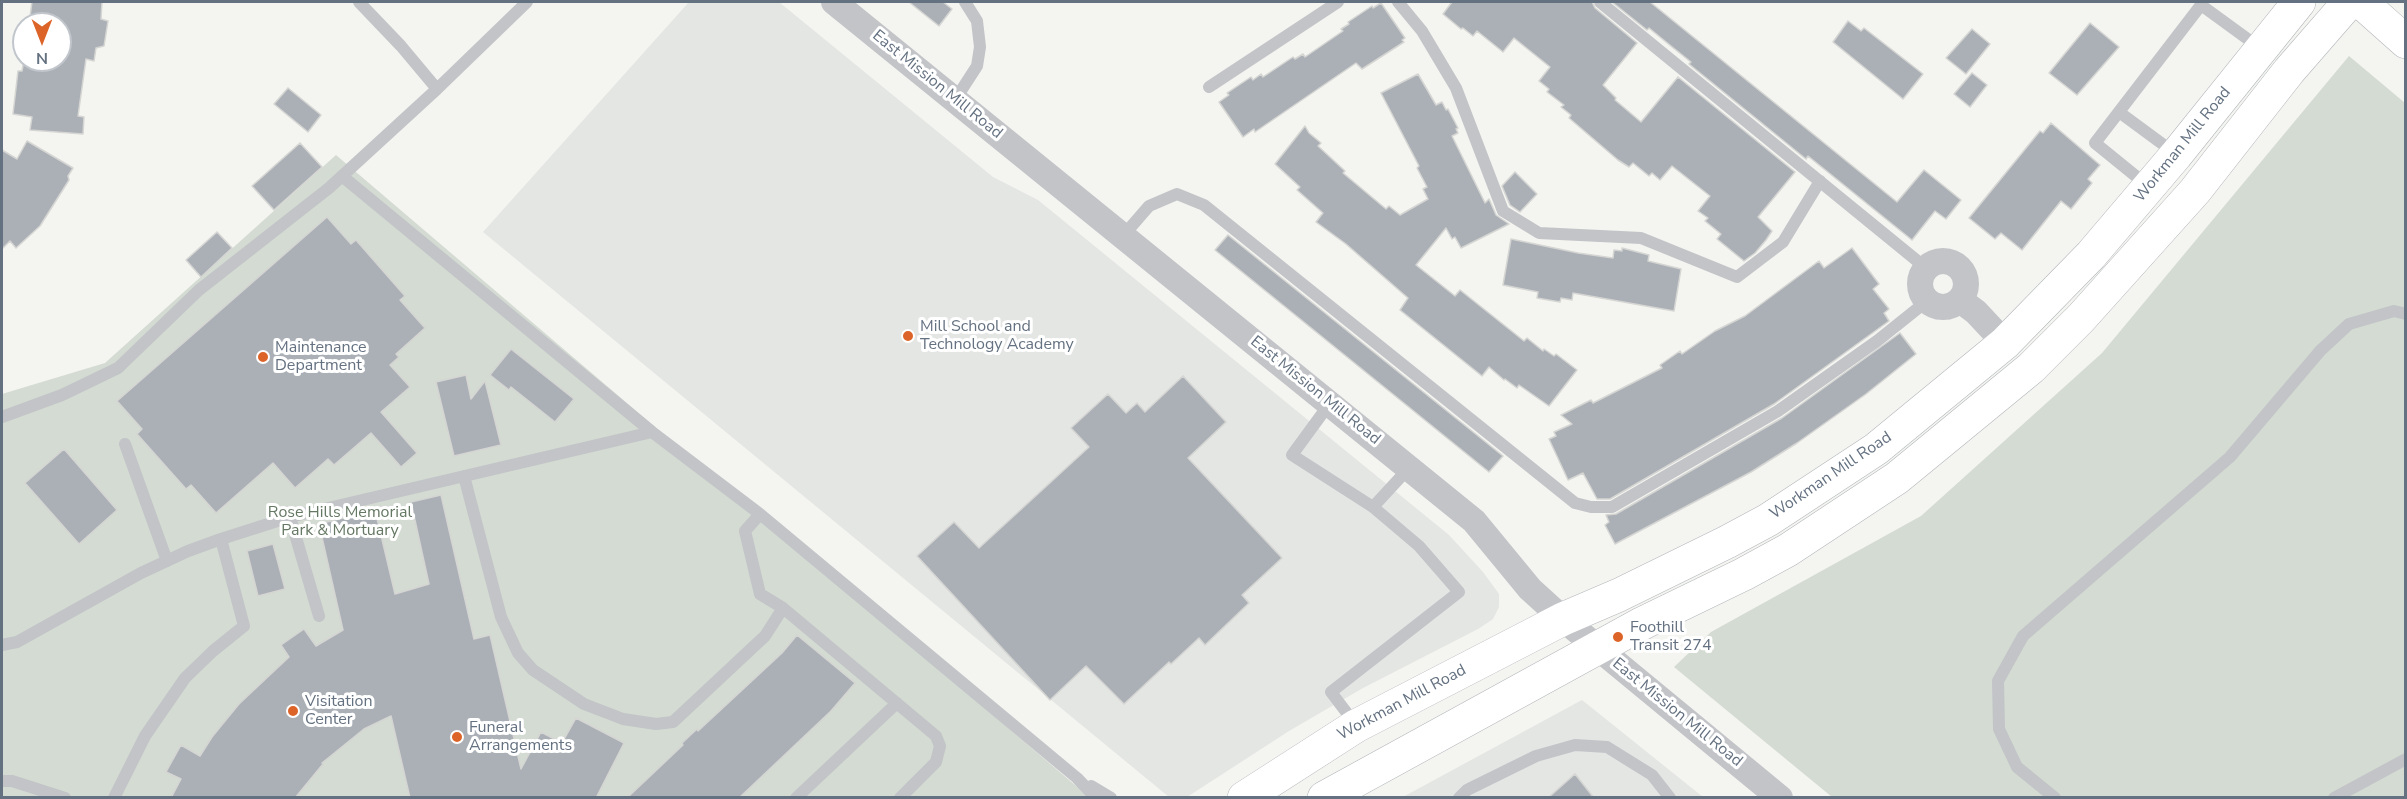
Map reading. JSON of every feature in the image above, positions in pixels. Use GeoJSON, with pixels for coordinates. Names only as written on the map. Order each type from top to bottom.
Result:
{"type":"FeatureCollection","features":[{"type":"Feature","properties":{"kind":"main road","name":"Workman Mill Road"},"geometry":{"type":"LineString","coordinates":[[1244,798],[1356,726],[1563,619],[1619,595],[1767,520],[1875,448],[2005,343],[2091,255],[2299,2]]}},
{"type":"Feature","properties":{"kind":"main road"},"geometry":{"type":"LineString","coordinates":[[1324,798],[1597,648],[1788,550],[1897,478],[2031,368],[2118,279],[2181,207],[2289,71],[2349,2]]}},
{"type":"Feature","properties":{"kind":"main road"},"geometry":{"type":"LineString","coordinates":[[2361,2],[2406,42]]}},
{"type":"Feature","properties":{"kind":"main road"},"geometry":{"type":"LineString","coordinates":[[2031,368],[2044,344],[2146,228],[2155,205],[2154,196],[2148,187]]}},
{"type":"Feature","properties":{"kind":"street","name":"East Mission Mill Road"},"geometry":{"type":"LineString","coordinates":[[834,2],[1474,521],[1530,589],[1563,619],[1780,798]]}},
{"type":"Feature","properties":{"kind":"street"},"geometry":{"type":"LineString","coordinates":[[1968,306],[1943,307],[1927,301],[1920,284],[1921,275],[1926,268],[1943,261],[1952,262],[1959,267],[1964,275],[1968,306],[2005,343]]}},
{"type":"Feature","properties":{"kind":"lane"},"geometry":{"type":"LineString","coordinates":[[359,2],[437,88]]}},
{"type":"Feature","properties":{"kind":"lane"},"geometry":{"type":"LineString","coordinates":[[2,417],[62,395],[118,368],[199,290],[342,176],[527,2]]}},
{"type":"Feature","properties":{"kind":"lane"},"geometry":{"type":"LineString","coordinates":[[956,100],[978,66],[980,48],[977,21],[966,2]]}},
{"type":"Feature","properties":{"kind":"lane"},"geometry":{"type":"LineString","coordinates":[[1209,87],[1338,2]]}},
{"type":"Feature","properties":{"kind":"lane"},"geometry":{"type":"LineString","coordinates":[[1398,2],[1422,31],[1456,88],[1503,211],[1539,233],[1641,238],[1737,277],[1783,242],[1820,181]]}},
{"type":"Feature","properties":{"kind":"lane"},"geometry":{"type":"LineString","coordinates":[[1600,2],[1926,268]]}},
{"type":"Feature","properties":{"kind":"lane"},"geometry":{"type":"LineString","coordinates":[[2148,187],[2095,143],[2201,5],[2261,49]]}},
{"type":"Feature","properties":{"kind":"lane"},"geometry":{"type":"LineString","coordinates":[[2119,112],[2176,154]]}},
{"type":"Feature","properties":{"kind":"lane"},"geometry":{"type":"LineString","coordinates":[[342,176],[652,432],[760,514],[1077,778],[1096,798]]}},
{"type":"Feature","properties":{"kind":"lane"},"geometry":{"type":"LineString","coordinates":[[1123,236],[1149,206],[1177,194],[1204,205],[1575,503],[1591,507],[1612,507],[1778,411],[1877,341],[1927,301]]}},
{"type":"Feature","properties":{"kind":"lane"},"geometry":{"type":"LineString","coordinates":[[2055,798],[2017,767],[1999,729],[1998,681],[2023,636],[2230,457],[2320,351],[2349,324],[2394,311],[2406,314]]}},
{"type":"Feature","properties":{"kind":"lane"},"geometry":{"type":"LineString","coordinates":[[1330,403],[1292,455],[1373,507],[1419,546],[1460,592],[1331,692],[1356,726]]}},
{"type":"Feature","properties":{"kind":"lane"},"geometry":{"type":"LineString","coordinates":[[2,645],[17,642],[167,561],[221,539],[290,517],[652,432]]}},
{"type":"Feature","properties":{"kind":"lane"},"geometry":{"type":"LineString","coordinates":[[126,444],[167,561]]}},
{"type":"Feature","properties":{"kind":"lane"},"geometry":{"type":"LineString","coordinates":[[1373,507],[1409,468]]}},
{"type":"Feature","properties":{"kind":"lane"},"geometry":{"type":"LineString","coordinates":[[464,476],[501,617],[518,653],[533,670],[584,704],[623,720],[656,724],[673,722],[765,636],[783,608]]}},
{"type":"Feature","properties":{"kind":"lane"},"geometry":{"type":"LineString","coordinates":[[760,514],[746,531],[760,594],[783,608],[936,736],[940,746],[936,762],[900,798]]}},
{"type":"Feature","properties":{"kind":"lane"},"geometry":{"type":"LineString","coordinates":[[290,517],[318,616]]}},
{"type":"Feature","properties":{"kind":"lane"},"geometry":{"type":"LineString","coordinates":[[114,798],[145,736],[185,678],[244,626],[221,539]]}},
{"type":"Feature","properties":{"kind":"lane"},"geometry":{"type":"LineString","coordinates":[[796,798],[897,703]]}},
{"type":"Feature","properties":{"kind":"lane"},"geometry":{"type":"LineString","coordinates":[[1459,798],[1467,790],[1536,756],[1575,745],[1607,747],[1652,775],[1670,798]]}},
{"type":"Feature","properties":{"kind":"lane"},"geometry":{"type":"LineString","coordinates":[[2334,798],[2406,759]]}},
{"type":"Feature","properties":{"kind":"lane"},"geometry":{"type":"LineString","coordinates":[[1077,778],[1111,798]]}},
{"type":"Feature","properties":{"kind":"lane"},"geometry":{"type":"LineString","coordinates":[[2,781],[12,781],[65,798]]}},
{"type":"Feature","properties":{"kind":"shaded area","name":"Mill School and Technology Academy"},"geometry":{"type":"Polygon","coordinates":[[[689,2],[779,2],[993,177],[1038,200],[1449,535],[1483,572],[1499,594],[1499,607],[1493,619],[1478,629],[1363,688],[1289,731],[1187,797],[1169,797],[483,232],[689,2]]]}},
{"type":"Feature","properties":{"kind":"shaded area"},"geometry":{"type":"Polygon","coordinates":[[[1582,700],[1703,797],[1401,798],[1582,700]]]}},
{"type":"Feature","properties":{"kind":"green space"},"geometry":{"type":"Polygon","coordinates":[[[2349,56],[2405,103],[2405,797],[1832,797],[1674,667],[1711,632],[1921,516],[2102,353],[2349,56]]]}},
{"type":"Feature","properties":{"kind":"green space","name":"Rose Hills Memorial Park & Mortuary"},"geometry":{"type":"Polygon","coordinates":[[[336,155],[1089,797],[2,798],[2,394],[105,363],[336,155]]]}},
{"type":"Feature","properties":{"kind":"building"},"geometry":{"type":"Polygon","coordinates":[[[32,2],[102,2],[101,19],[108,21],[104,46],[96,48],[94,61],[86,59],[78,116],[84,117],[83,134],[30,130],[32,117],[13,114],[18,72],[72,72],[72,12],[31,12],[32,2]]]}},
{"type":"Feature","properties":{"kind":"building"},"geometry":{"type":"Polygon","coordinates":[[[909,2],[943,2],[952,9],[939,26],[909,2]]]}},
{"type":"Feature","properties":{"kind":"building"},"geometry":{"type":"Polygon","coordinates":[[[1452,2],[1592,2],[1595,8],[1637,43],[1603,85],[1616,98],[1615,100],[1641,122],[1678,77],[1795,172],[1758,217],[1772,231],[1766,240],[1755,253],[1744,261],[1717,239],[1721,234],[1705,221],[1708,218],[1698,211],[1710,196],[1672,166],[1660,180],[1652,173],[1649,176],[1633,163],[1629,167],[1618,160],[1569,118],[1571,115],[1561,107],[1564,105],[1547,92],[1549,89],[1539,81],[1550,67],[1514,38],[1503,52],[1477,31],[1473,36],[1463,28],[1461,29],[1443,14],[1452,2]]]}},
{"type":"Feature","properties":{"kind":"building"},"geometry":{"type":"Polygon","coordinates":[[[1612,2],[1650,2],[1897,202],[1924,170],[1961,200],[1946,219],[1935,211],[1912,240],[1808,156],[1806,159],[1689,64],[1691,62],[1649,28],[1647,30],[1612,2]]]}},
{"type":"Feature","properties":{"kind":"building"},"geometry":{"type":"Polygon","coordinates":[[[1381,3],[1405,38],[1402,40],[1404,42],[1362,69],[1356,63],[1255,132],[1254,129],[1243,137],[1219,102],[1229,95],[1227,93],[1251,77],[1253,80],[1261,74],[1263,77],[1293,57],[1295,59],[1303,54],[1305,57],[1343,31],[1341,29],[1349,24],[1348,22],[1372,6],[1373,8],[1381,3]]]}},
{"type":"Feature","properties":{"kind":"building"},"geometry":{"type":"Polygon","coordinates":[[[1848,21],[1861,31],[1864,28],[1923,74],[1903,99],[1833,42],[1848,21]]]}},
{"type":"Feature","properties":{"kind":"building"},"geometry":{"type":"Polygon","coordinates":[[[2090,23],[2119,47],[2077,95],[2049,73],[2090,23]]]}},
{"type":"Feature","properties":{"kind":"building"},"geometry":{"type":"Polygon","coordinates":[[[1972,29],[1990,44],[1966,74],[1946,58],[1972,29]]]}},
{"type":"Feature","properties":{"kind":"building"},"geometry":{"type":"Polygon","coordinates":[[[1972,73],[1987,85],[1970,107],[1954,94],[1972,73]]]}},
{"type":"Feature","properties":{"kind":"building"},"geometry":{"type":"Polygon","coordinates":[[[1418,74],[1436,105],[1442,102],[1458,128],[1456,129],[1458,133],[1452,136],[1485,203],[1489,199],[1496,215],[1509,224],[1461,248],[1446,228],[1416,265],[1455,296],[1460,290],[1524,341],[1527,338],[1543,351],[1544,349],[1554,356],[1556,354],[1577,370],[1549,406],[1519,385],[1517,388],[1504,380],[1489,367],[1482,376],[1400,310],[1408,298],[1346,244],[1316,222],[1323,213],[1297,190],[1300,187],[1275,164],[1305,126],[1309,133],[1321,143],[1318,146],[1345,171],[1343,173],[1386,209],[1389,206],[1400,215],[1428,199],[1423,189],[1427,187],[1417,168],[1419,166],[1381,93],[1418,74]]]}},
{"type":"Feature","properties":{"kind":"building"},"geometry":{"type":"Polygon","coordinates":[[[288,88],[321,115],[308,132],[274,104],[288,88]]]}},
{"type":"Feature","properties":{"kind":"building"},"geometry":{"type":"Polygon","coordinates":[[[2051,123],[2100,165],[2088,179],[2092,183],[2071,209],[2061,201],[2022,250],[2001,233],[1995,239],[1969,218],[2040,131],[2043,133],[2051,123]]]}},
{"type":"Feature","properties":{"kind":"building"},"geometry":{"type":"Polygon","coordinates":[[[27,141],[73,168],[68,176],[69,180],[40,226],[16,248],[10,241],[2,249],[2,150],[17,159],[27,141]]]}},
{"type":"Feature","properties":{"kind":"building"},"geometry":{"type":"Polygon","coordinates":[[[300,143],[322,167],[274,210],[252,186],[300,143]]]}},
{"type":"Feature","properties":{"kind":"building"},"geometry":{"type":"Polygon","coordinates":[[[1515,172],[1537,194],[1520,212],[1510,205],[1502,186],[1515,172]]]}},
{"type":"Feature","properties":{"kind":"building"},"geometry":{"type":"Polygon","coordinates":[[[327,217],[351,244],[356,240],[405,296],[400,300],[425,328],[396,354],[399,357],[390,365],[410,387],[381,412],[417,453],[401,467],[371,433],[334,465],[328,459],[295,488],[273,463],[216,513],[191,485],[186,489],[137,434],[142,429],[117,401],[327,217]]]}},
{"type":"Feature","properties":{"kind":"building"},"geometry":{"type":"Polygon","coordinates":[[[217,232],[232,248],[201,277],[186,260],[217,232]]]}},
{"type":"Feature","properties":{"kind":"building"},"geometry":{"type":"Polygon","coordinates":[[[1228,235],[1503,456],[1489,472],[1215,250],[1228,235]]]}},
{"type":"Feature","properties":{"kind":"building"},"geometry":{"type":"Polygon","coordinates":[[[1511,239],[1613,258],[1614,250],[1622,251],[1622,248],[1649,255],[1648,261],[1681,269],[1674,311],[1573,293],[1572,300],[1561,298],[1560,302],[1537,298],[1538,292],[1503,285],[1511,239]]]}},
{"type":"Feature","properties":{"kind":"building"},"geometry":{"type":"Polygon","coordinates":[[[1852,248],[1879,284],[1873,289],[1889,309],[1884,313],[1889,321],[1774,404],[1610,499],[1597,499],[1583,473],[1568,480],[1549,439],[1556,436],[1554,432],[1572,424],[1561,415],[1591,400],[1593,403],[1662,368],[1660,365],[1680,351],[1682,354],[1715,331],[1745,316],[1819,261],[1824,268],[1852,248]]]}},
{"type":"Feature","properties":{"kind":"building"},"geometry":{"type":"Polygon","coordinates":[[[1900,333],[1916,354],[1866,394],[1797,443],[1751,472],[1615,544],[1605,525],[1609,522],[1606,515],[1616,514],[1782,418],[1900,333]]]}},
{"type":"Feature","properties":{"kind":"building"},"geometry":{"type":"Polygon","coordinates":[[[511,349],[574,399],[555,422],[511,387],[509,390],[490,375],[511,349]]]}},
{"type":"Feature","properties":{"kind":"building"},"geometry":{"type":"Polygon","coordinates":[[[466,375],[471,399],[485,381],[501,445],[454,456],[436,382],[466,375]]]}},
{"type":"Feature","properties":{"kind":"building"},"geometry":{"type":"Polygon","coordinates":[[[1183,376],[1226,422],[1188,458],[1282,558],[1242,595],[1249,603],[1205,645],[1199,638],[1171,664],[1169,662],[1124,704],[1086,666],[1050,700],[917,556],[954,522],[979,548],[1089,447],[1071,428],[1108,394],[1126,413],[1137,403],[1145,412],[1183,376]]]}},
{"type":"Feature","properties":{"kind":"building"},"geometry":{"type":"Polygon","coordinates":[[[64,449],[117,510],[79,544],[25,483],[64,449]]]}},
{"type":"Feature","properties":{"kind":"building"},"geometry":{"type":"Polygon","coordinates":[[[441,495],[474,639],[490,635],[521,769],[541,732],[562,743],[576,718],[624,743],[596,798],[410,798],[391,716],[364,729],[322,763],[295,798],[171,798],[181,779],[166,772],[181,745],[200,756],[212,737],[239,704],[289,657],[281,645],[304,629],[316,646],[343,630],[319,524],[375,510],[395,594],[429,584],[411,502],[441,495]]]}},
{"type":"Feature","properties":{"kind":"building"},"geometry":{"type":"Polygon","coordinates":[[[273,544],[285,589],[258,596],[247,551],[273,544]]]}},
{"type":"Feature","properties":{"kind":"building"},"geometry":{"type":"Polygon","coordinates":[[[797,635],[855,683],[831,711],[739,798],[627,798],[683,745],[682,743],[782,653],[797,635]]]}},
{"type":"Feature","properties":{"kind":"building"},"geometry":{"type":"Polygon","coordinates":[[[1575,774],[1594,798],[1548,798],[1575,774]]]}},
{"type":"Feature","properties":{"kind":"place","name":"Mill School and Technology Academy"},"geometry":{"type":"Point","coordinates":[908,336]}},
{"type":"Feature","properties":{"kind":"place","name":"Maintenance Department"},"geometry":{"type":"Point","coordinates":[263,357]}},
{"type":"Feature","properties":{"kind":"place","name":"Foothill Transit 274"},"geometry":{"type":"Point","coordinates":[1618,637]}},
{"type":"Feature","properties":{"kind":"place","name":"Visitation Center"},"geometry":{"type":"Point","coordinates":[293,711]}},
{"type":"Feature","properties":{"kind":"place","name":"Funeral Arrangements"},"geometry":{"type":"Point","coordinates":[457,737]}}]}
